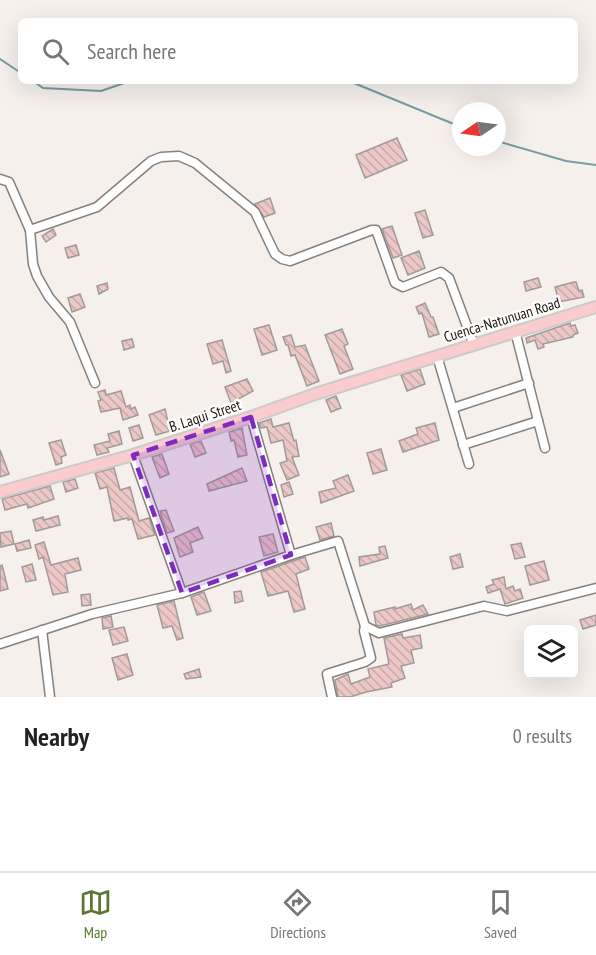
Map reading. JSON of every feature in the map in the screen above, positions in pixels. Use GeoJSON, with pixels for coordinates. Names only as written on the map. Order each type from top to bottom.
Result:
{"type":"FeatureCollection","features":[{"type":"Feature","properties":{"kind":"main road","name":"Cuenca-Natunuan Road"},"geometry":{"type":"LineString","coordinates":[[416,362],[596,307]]}},
{"type":"Feature","properties":{"kind":"main road","name":"B. Laqui Street"},"geometry":{"type":"LineString","coordinates":[[0,492],[133,455],[416,362]]}},
{"type":"Feature","properties":{"kind":"street"},"geometry":{"type":"LineString","coordinates":[[30,230],[97,207],[151,161],[161,157],[179,156],[195,163],[255,212],[275,254],[282,259],[290,261],[376,230],[398,286],[402,287],[441,272],[445,273],[449,278],[474,345]]}},
{"type":"Feature","properties":{"kind":"street"},"geometry":{"type":"LineString","coordinates":[[0,179],[9,182],[30,230],[33,264],[37,276],[49,297],[70,322],[95,383]]}},
{"type":"Feature","properties":{"kind":"street"},"geometry":{"type":"LineString","coordinates":[[515,331],[545,448]]}},
{"type":"Feature","properties":{"kind":"street"},"geometry":{"type":"LineString","coordinates":[[437,356],[469,464]]}},
{"type":"Feature","properties":{"kind":"street"},"geometry":{"type":"LineString","coordinates":[[453,408],[529,383]]}},
{"type":"Feature","properties":{"kind":"street"},"geometry":{"type":"LineString","coordinates":[[251,417],[291,555]]}},
{"type":"Feature","properties":{"kind":"street"},"geometry":{"type":"LineString","coordinates":[[463,444],[538,421]]}},
{"type":"Feature","properties":{"kind":"street"},"geometry":{"type":"LineString","coordinates":[[133,455],[182,593]]}},
{"type":"Feature","properties":{"kind":"street"},"geometry":{"type":"LineString","coordinates":[[0,644],[92,614],[182,593],[291,555],[338,542],[365,626],[364,632],[371,658],[327,674],[332,697]]}},
{"type":"Feature","properties":{"kind":"street"},"geometry":{"type":"LineString","coordinates":[[365,626],[379,633],[484,606],[507,611],[596,588]]}},
{"type":"Feature","properties":{"kind":"street"},"geometry":{"type":"LineString","coordinates":[[42,630],[50,697]]}},
{"type":"Feature","properties":{"kind":"highlighted area"},"geometry":{"type":"Polygon","coordinates":[[[251,417],[291,555],[182,593],[133,455],[251,417]]]}},
{"type":"Feature","properties":{"kind":"building"},"geometry":{"type":"Polygon","coordinates":[[[397,138],[407,160],[365,178],[356,155],[397,138]]]}},
{"type":"Feature","properties":{"kind":"building"},"geometry":{"type":"Polygon","coordinates":[[[270,198],[275,213],[264,217],[255,204],[270,198]]]}},
{"type":"Feature","properties":{"kind":"building"},"geometry":{"type":"Polygon","coordinates":[[[425,210],[433,235],[423,238],[415,213],[425,210]]]}},
{"type":"Feature","properties":{"kind":"building"},"geometry":{"type":"Polygon","coordinates":[[[392,226],[402,255],[393,258],[382,229],[392,226]]]}},
{"type":"Feature","properties":{"kind":"building"},"geometry":{"type":"Polygon","coordinates":[[[53,229],[56,235],[46,242],[42,236],[53,229]]]}},
{"type":"Feature","properties":{"kind":"building"},"geometry":{"type":"Polygon","coordinates":[[[76,245],[79,255],[68,258],[65,248],[76,245]]]}},
{"type":"Feature","properties":{"kind":"building"},"geometry":{"type":"Polygon","coordinates":[[[419,251],[425,268],[408,275],[401,258],[419,251]]]}},
{"type":"Feature","properties":{"kind":"building"},"geometry":{"type":"Polygon","coordinates":[[[538,278],[541,287],[526,291],[524,282],[538,278]]]}},
{"type":"Feature","properties":{"kind":"building"},"geometry":{"type":"Polygon","coordinates":[[[574,282],[579,291],[582,290],[584,297],[559,302],[555,287],[574,282]]]}},
{"type":"Feature","properties":{"kind":"building"},"geometry":{"type":"Polygon","coordinates":[[[107,283],[108,289],[99,294],[97,286],[107,283]]]}},
{"type":"Feature","properties":{"kind":"building"},"geometry":{"type":"Polygon","coordinates":[[[80,294],[85,307],[72,312],[68,298],[80,294]]]}},
{"type":"Feature","properties":{"kind":"building"},"geometry":{"type":"Polygon","coordinates":[[[425,303],[439,334],[429,337],[422,313],[419,314],[416,307],[425,303]]]}},
{"type":"Feature","properties":{"kind":"building"},"geometry":{"type":"Polygon","coordinates":[[[570,323],[571,326],[575,325],[578,333],[573,337],[543,344],[544,347],[538,349],[535,340],[527,343],[526,338],[570,323]]]}},
{"type":"Feature","properties":{"kind":"building"},"geometry":{"type":"Polygon","coordinates":[[[269,325],[277,350],[262,355],[254,329],[269,325]]]}},
{"type":"Feature","properties":{"kind":"building"},"geometry":{"type":"Polygon","coordinates":[[[342,329],[348,344],[344,346],[353,369],[340,374],[325,335],[342,329]]]}},
{"type":"Feature","properties":{"kind":"building"},"geometry":{"type":"Polygon","coordinates":[[[291,335],[295,347],[305,345],[319,381],[307,386],[295,355],[291,356],[283,337],[291,335]]]}},
{"type":"Feature","properties":{"kind":"building"},"geometry":{"type":"Polygon","coordinates":[[[132,339],[134,347],[124,350],[122,341],[132,339]]]}},
{"type":"Feature","properties":{"kind":"building"},"geometry":{"type":"Polygon","coordinates":[[[222,340],[231,371],[226,373],[223,361],[213,364],[207,344],[222,340]]]}},
{"type":"Feature","properties":{"kind":"building"},"geometry":{"type":"Polygon","coordinates":[[[420,369],[425,384],[407,391],[401,375],[420,369]]]}},
{"type":"Feature","properties":{"kind":"building"},"geometry":{"type":"Polygon","coordinates":[[[247,379],[253,391],[231,403],[225,387],[247,379]]]}},
{"type":"Feature","properties":{"kind":"building"},"geometry":{"type":"Polygon","coordinates":[[[105,390],[106,395],[121,391],[126,407],[130,405],[131,409],[135,407],[138,415],[123,420],[120,408],[101,412],[98,392],[105,390]]]}},
{"type":"Feature","properties":{"kind":"building"},"geometry":{"type":"Polygon","coordinates":[[[336,396],[341,408],[331,412],[326,400],[336,396]]]}},
{"type":"Feature","properties":{"kind":"building"},"geometry":{"type":"Polygon","coordinates":[[[165,409],[170,431],[156,435],[149,415],[165,409]]]}},
{"type":"Feature","properties":{"kind":"building"},"geometry":{"type":"Polygon","coordinates":[[[271,419],[273,427],[289,423],[294,441],[296,440],[299,456],[292,457],[299,475],[287,480],[280,463],[287,461],[283,440],[271,443],[267,427],[261,428],[259,423],[271,419]]]}},
{"type":"Feature","properties":{"kind":"building"},"geometry":{"type":"Polygon","coordinates":[[[435,423],[439,440],[403,452],[399,441],[418,434],[416,428],[435,423]]]}},
{"type":"Feature","properties":{"kind":"building"},"geometry":{"type":"Polygon","coordinates":[[[139,425],[143,438],[133,441],[129,428],[139,425]]]}},
{"type":"Feature","properties":{"kind":"building"},"geometry":{"type":"Polygon","coordinates":[[[242,428],[247,455],[238,457],[234,440],[231,441],[229,432],[242,428]]]}},
{"type":"Feature","properties":{"kind":"building"},"geometry":{"type":"Polygon","coordinates":[[[119,431],[122,444],[107,448],[109,452],[97,455],[94,445],[110,441],[108,434],[119,431]]]}},
{"type":"Feature","properties":{"kind":"building"},"geometry":{"type":"Polygon","coordinates":[[[61,440],[66,455],[61,457],[62,463],[56,465],[49,443],[61,440]]]}},
{"type":"Feature","properties":{"kind":"building"},"geometry":{"type":"Polygon","coordinates":[[[201,441],[206,453],[195,457],[190,444],[201,441]]]}},
{"type":"Feature","properties":{"kind":"building"},"geometry":{"type":"Polygon","coordinates":[[[381,449],[387,470],[373,474],[367,453],[381,449]]]}},
{"type":"Feature","properties":{"kind":"building"},"geometry":{"type":"Polygon","coordinates":[[[0,450],[9,474],[0,477],[0,450]]]}},
{"type":"Feature","properties":{"kind":"building"},"geometry":{"type":"Polygon","coordinates":[[[162,454],[169,474],[160,478],[152,457],[162,454]]]}},
{"type":"Feature","properties":{"kind":"building"},"geometry":{"type":"Polygon","coordinates":[[[114,468],[120,490],[130,487],[139,521],[149,518],[155,535],[138,539],[132,519],[114,521],[107,487],[100,489],[95,473],[114,468]]]}},
{"type":"Feature","properties":{"kind":"building"},"geometry":{"type":"Polygon","coordinates":[[[242,468],[247,481],[209,491],[207,484],[242,468]]]}},
{"type":"Feature","properties":{"kind":"building"},"geometry":{"type":"Polygon","coordinates":[[[348,475],[354,491],[321,503],[319,492],[336,488],[333,481],[348,475]]]}},
{"type":"Feature","properties":{"kind":"building"},"geometry":{"type":"Polygon","coordinates":[[[75,479],[78,488],[66,492],[63,482],[75,479]]]}},
{"type":"Feature","properties":{"kind":"building"},"geometry":{"type":"Polygon","coordinates":[[[289,482],[293,494],[284,497],[281,485],[289,482]]]}},
{"type":"Feature","properties":{"kind":"building"},"geometry":{"type":"Polygon","coordinates":[[[50,486],[54,499],[28,508],[27,504],[5,510],[2,499],[50,486]]]}},
{"type":"Feature","properties":{"kind":"building"},"geometry":{"type":"Polygon","coordinates":[[[166,510],[174,531],[167,533],[160,511],[166,510]]]}},
{"type":"Feature","properties":{"kind":"building"},"geometry":{"type":"Polygon","coordinates":[[[58,516],[60,525],[36,531],[33,520],[58,516]]]}},
{"type":"Feature","properties":{"kind":"building"},"geometry":{"type":"Polygon","coordinates":[[[331,523],[334,536],[320,540],[316,527],[331,523]]]}},
{"type":"Feature","properties":{"kind":"building"},"geometry":{"type":"Polygon","coordinates":[[[198,527],[203,538],[190,543],[193,552],[180,557],[174,538],[198,527]]]}},
{"type":"Feature","properties":{"kind":"building"},"geometry":{"type":"Polygon","coordinates":[[[11,531],[14,544],[1,547],[0,533],[11,531]]]}},
{"type":"Feature","properties":{"kind":"building"},"geometry":{"type":"Polygon","coordinates":[[[273,534],[278,552],[264,556],[259,537],[273,534]]]}},
{"type":"Feature","properties":{"kind":"building"},"geometry":{"type":"Polygon","coordinates":[[[29,540],[31,548],[17,551],[15,544],[29,540]]]}},
{"type":"Feature","properties":{"kind":"building"},"geometry":{"type":"Polygon","coordinates":[[[44,542],[51,565],[78,558],[81,570],[65,574],[68,592],[53,595],[43,557],[39,559],[35,545],[44,542]]]}},
{"type":"Feature","properties":{"kind":"building"},"geometry":{"type":"Polygon","coordinates":[[[521,543],[525,557],[515,559],[511,545],[521,543]]]}},
{"type":"Feature","properties":{"kind":"building"},"geometry":{"type":"Polygon","coordinates":[[[385,546],[388,558],[360,566],[359,557],[380,554],[379,547],[385,546]]]}},
{"type":"Feature","properties":{"kind":"building"},"geometry":{"type":"Polygon","coordinates":[[[460,554],[463,567],[453,569],[450,557],[460,554]]]}},
{"type":"Feature","properties":{"kind":"building"},"geometry":{"type":"Polygon","coordinates":[[[305,557],[309,569],[296,574],[305,609],[294,612],[288,591],[268,596],[261,572],[305,557]]]}},
{"type":"Feature","properties":{"kind":"building"},"geometry":{"type":"Polygon","coordinates":[[[544,561],[549,580],[530,585],[525,566],[544,561]]]}},
{"type":"Feature","properties":{"kind":"building"},"geometry":{"type":"Polygon","coordinates":[[[32,564],[36,580],[26,582],[22,567],[32,564]]]}},
{"type":"Feature","properties":{"kind":"building"},"geometry":{"type":"Polygon","coordinates":[[[2,565],[8,589],[0,591],[0,566],[2,565]]]}},
{"type":"Feature","properties":{"kind":"building"},"geometry":{"type":"Polygon","coordinates":[[[504,577],[506,589],[513,586],[515,591],[520,589],[523,598],[505,604],[500,589],[488,593],[486,587],[494,584],[492,580],[504,577]]]}},
{"type":"Feature","properties":{"kind":"building"},"geometry":{"type":"Polygon","coordinates":[[[241,591],[243,601],[235,603],[234,592],[241,591]]]}},
{"type":"Feature","properties":{"kind":"building"},"geometry":{"type":"Polygon","coordinates":[[[204,592],[211,611],[197,615],[191,597],[204,592]]]}},
{"type":"Feature","properties":{"kind":"building"},"geometry":{"type":"Polygon","coordinates":[[[90,594],[91,605],[82,606],[81,595],[90,594]]]}},
{"type":"Feature","properties":{"kind":"building"},"geometry":{"type":"Polygon","coordinates":[[[174,601],[183,638],[177,640],[172,626],[163,628],[157,605],[174,601]]]}},
{"type":"Feature","properties":{"kind":"building"},"geometry":{"type":"Polygon","coordinates":[[[411,604],[413,610],[423,605],[428,614],[380,626],[376,625],[374,612],[411,604]]]}},
{"type":"Feature","properties":{"kind":"building"},"geometry":{"type":"Polygon","coordinates":[[[596,615],[596,625],[583,629],[580,620],[596,615]]]}},
{"type":"Feature","properties":{"kind":"building"},"geometry":{"type":"Polygon","coordinates":[[[111,616],[113,627],[103,629],[102,618],[111,616]]]}},
{"type":"Feature","properties":{"kind":"building"},"geometry":{"type":"Polygon","coordinates":[[[124,627],[128,641],[113,645],[109,630],[124,627]]]}},
{"type":"Feature","properties":{"kind":"building"},"geometry":{"type":"Polygon","coordinates":[[[402,634],[403,638],[420,635],[422,648],[411,650],[414,663],[401,666],[405,678],[391,683],[392,687],[350,697],[338,697],[335,680],[348,674],[351,684],[370,677],[368,669],[389,664],[384,638],[402,634]]]}},
{"type":"Feature","properties":{"kind":"building"},"geometry":{"type":"Polygon","coordinates":[[[127,654],[133,675],[118,680],[112,658],[127,654]]]}},
{"type":"Feature","properties":{"kind":"building"},"geometry":{"type":"Polygon","coordinates":[[[199,669],[201,677],[186,679],[184,674],[199,669]]]}},
{"type":"Feature","properties":{"kind":"waterway"},"geometry":{"type":"LineString","coordinates":[[0,59],[18,71]]}},
{"type":"Feature","properties":{"kind":"waterway"},"geometry":{"type":"LineString","coordinates":[[37,84],[43,88],[101,91],[121,84]]}},
{"type":"Feature","properties":{"kind":"waterway"},"geometry":{"type":"LineString","coordinates":[[356,84],[452,123]]}},
{"type":"Feature","properties":{"kind":"waterway"},"geometry":{"type":"LineString","coordinates":[[506,144],[566,161],[596,165]]}}]}
